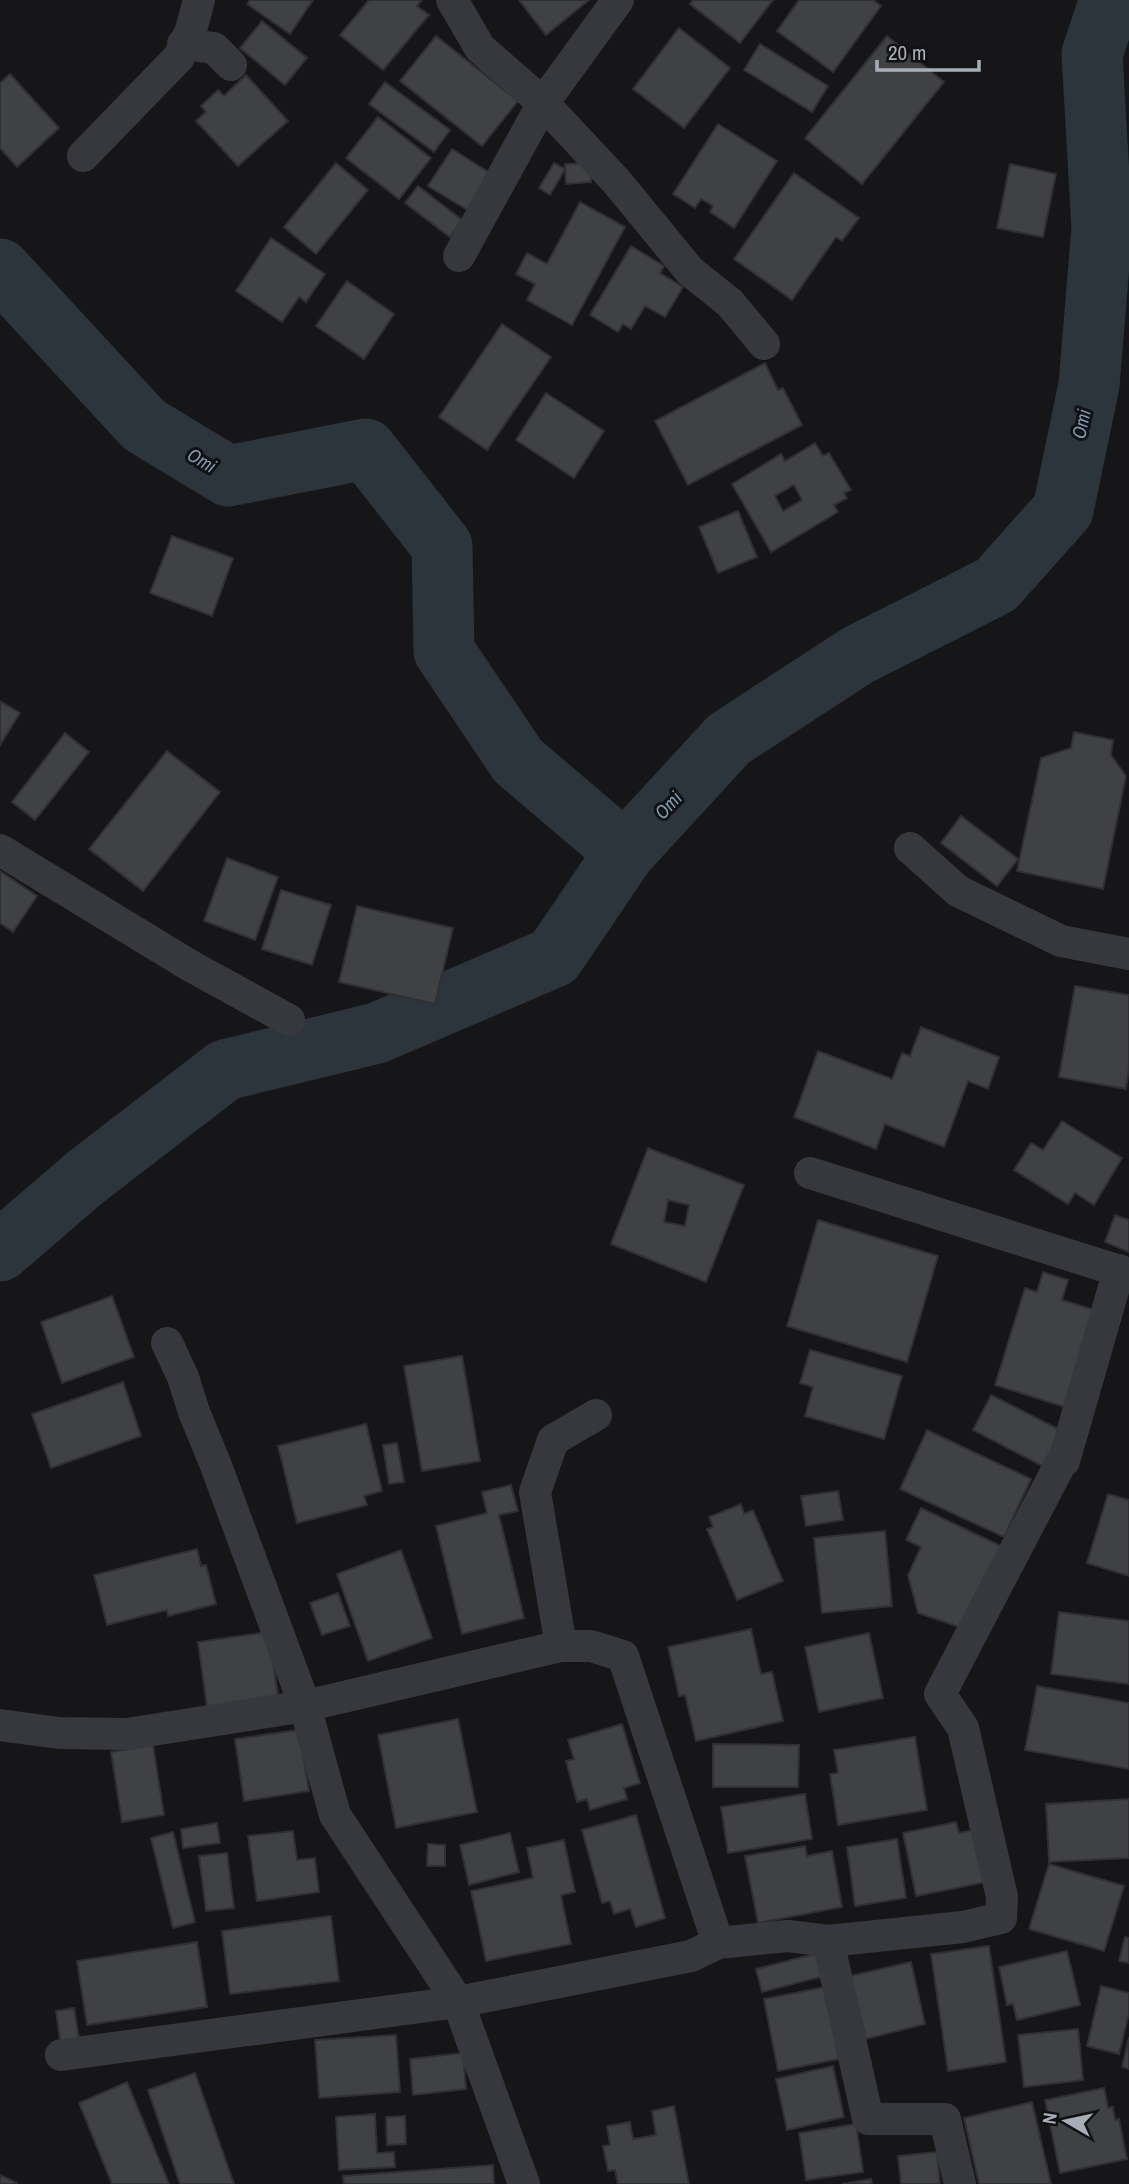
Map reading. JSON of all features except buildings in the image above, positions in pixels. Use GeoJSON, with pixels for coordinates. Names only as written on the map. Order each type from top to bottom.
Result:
{"type":"FeatureCollection","features":[{"type":"Feature","properties":{"kind":"street"},"geometry":{"type":"LineString","coordinates":[[83,156],[178,57],[191,30],[198,0]]}},
{"type":"Feature","properties":{"kind":"street"},"geometry":{"type":"LineString","coordinates":[[452,0],[480,48],[543,103],[616,181],[690,271],[730,303],[764,344]]}},
{"type":"Feature","properties":{"kind":"street"},"geometry":{"type":"LineString","coordinates":[[459,256],[543,103],[618,0]]}},
{"type":"Feature","properties":{"kind":"street"},"geometry":{"type":"LineString","coordinates":[[183,44],[214,48],[231,65]]}},
{"type":"Feature","properties":{"kind":"street"},"geometry":{"type":"LineString","coordinates":[[910,848],[958,891],[1062,941],[1129,954]]}},
{"type":"Feature","properties":{"kind":"street"},"geometry":{"type":"LineString","coordinates":[[0,850],[189,965],[289,1020]]}},
{"type":"Feature","properties":{"kind":"street"},"geometry":{"type":"LineString","coordinates":[[61,2055],[458,2002],[691,1956],[718,1943],[788,1936],[828,1941],[963,1927],[1001,1919],[1002,1897],[962,1728],[940,1694],[1065,1457],[1124,1272],[810,1173]]}},
{"type":"Feature","properties":{"kind":"street"},"geometry":{"type":"LineString","coordinates":[[167,1343],[183,1377],[305,1706],[335,1815],[458,2002],[524,2184]]}},
{"type":"Feature","properties":{"kind":"street"},"geometry":{"type":"LineString","coordinates":[[561,1646],[535,1493],[553,1440],[596,1415]]}},
{"type":"Feature","properties":{"kind":"street"},"geometry":{"type":"LineString","coordinates":[[0,1725],[59,1733],[127,1734],[305,1706],[561,1646],[591,1646],[623,1656],[718,1943]]}},
{"type":"Feature","properties":{"kind":"street"},"geometry":{"type":"LineString","coordinates":[[828,1941],[868,2119],[945,2119],[960,2184]]}},
{"type":"Feature","properties":{"kind":"waterway","name":"Omi"},"geometry":{"type":"LineString","coordinates":[[0,1251],[86,1177],[225,1070],[377,1033],[554,957],[625,852],[729,739],[858,655],[996,585],[1063,510],[1089,385],[1102,228],[1092,54],[1110,0]]}},
{"type":"Feature","properties":{"kind":"waterway","name":"Omi"},"geometry":{"type":"LineString","coordinates":[[0,269],[144,425],[228,476],[366,449],[442,546],[444,651],[518,761],[625,852]]}}]}
